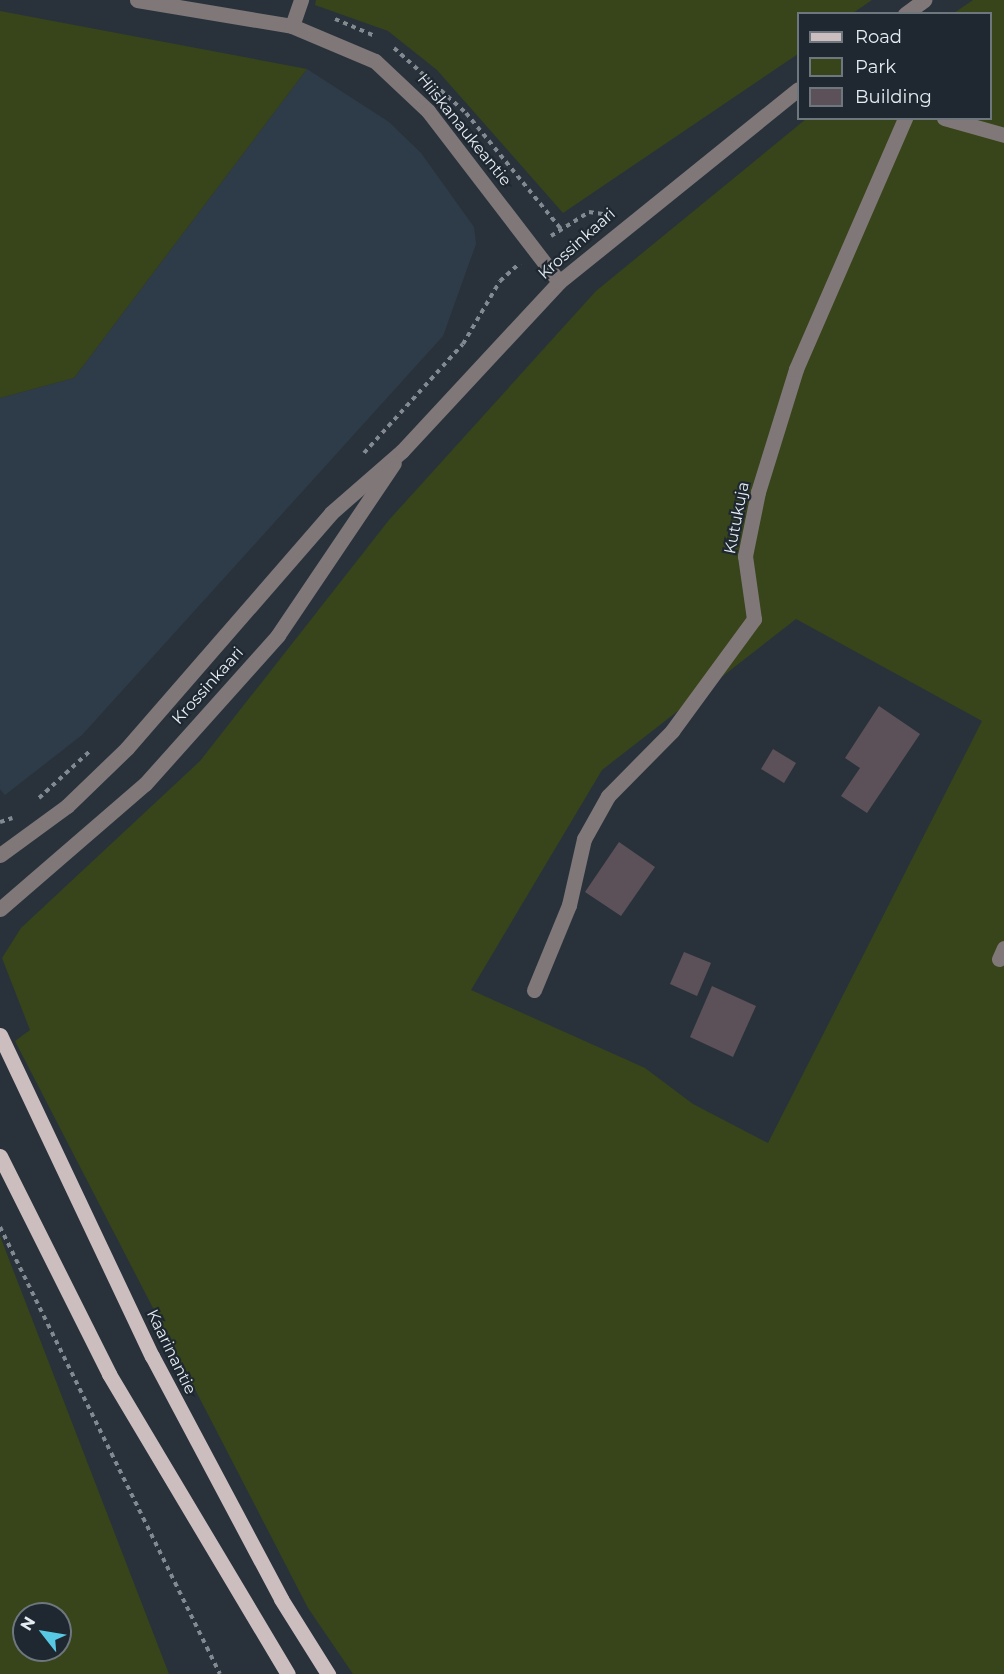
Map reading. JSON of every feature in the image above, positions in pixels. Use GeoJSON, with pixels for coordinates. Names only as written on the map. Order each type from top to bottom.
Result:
{"type":"FeatureCollection","features":[{"type":"Feature","properties":{"kind":"main road","name":"Kaarinantie"},"geometry":{"type":"LineString","coordinates":[[0,1035],[152,1356],[281,1599],[328,1674]]}},
{"type":"Feature","properties":{"kind":"main road"},"geometry":{"type":"LineString","coordinates":[[0,1156],[115,1384],[288,1674]]}},
{"type":"Feature","properties":{"kind":"street","name":"Hiiskanaukeantie"},"geometry":{"type":"LineString","coordinates":[[138,0],[292,26],[338,42],[402,82],[559,282]]}},
{"type":"Feature","properties":{"kind":"street"},"geometry":{"type":"LineString","coordinates":[[292,26],[301,0]]}},
{"type":"Feature","properties":{"kind":"street"},"geometry":{"type":"LineString","coordinates":[[908,12],[924,0]]}},
{"type":"Feature","properties":{"kind":"street","name":"Krossinkaari"},"geometry":{"type":"LineString","coordinates":[[0,855],[67,806],[127,748],[331,513],[402,451],[559,282],[797,90]]}},
{"type":"Feature","properties":{"kind":"street","name":"Kutukuja"},"geometry":{"type":"LineString","coordinates":[[534,990],[569,905],[584,839],[608,796],[672,731],[754,618],[746,556],[758,492],[796,369],[904,120]]}},
{"type":"Feature","properties":{"kind":"street"},"geometry":{"type":"LineString","coordinates":[[951,120],[1004,135]]}},
{"type":"Feature","properties":{"kind":"street","name":"Krossinkaari"},"geometry":{"type":"LineString","coordinates":[[0,909],[145,784],[278,635],[352,533],[402,451]]}},
{"type":"Feature","properties":{"kind":"path"},"geometry":{"type":"LineString","coordinates":[[0,1227],[220,1674]]}},
{"type":"Feature","properties":{"kind":"shaded area"},"geometry":{"type":"Polygon","coordinates":[[[307,69],[389,122],[421,153],[474,227],[476,244],[443,336],[82,735],[5,795],[0,789],[0,398],[74,378],[307,69]]]}},
{"type":"Feature","properties":{"kind":"green space"},"geometry":{"type":"Polygon","coordinates":[[[316,0],[872,0],[854,12],[797,12],[797,55],[563,213],[437,70],[388,31],[315,5],[316,0]]]}},
{"type":"Feature","properties":{"kind":"green space"},"geometry":{"type":"Polygon","coordinates":[[[973,0],[1004,0],[1004,1674],[353,1674],[308,1608],[15,1041],[30,1030],[2,958],[21,928],[200,761],[389,520],[596,291],[805,120],[992,120],[992,12],[955,12],[973,0]],[[796,619],[602,770],[471,990],[645,1068],[693,1104],[768,1143],[982,721],[796,619]]]}},
{"type":"Feature","properties":{"kind":"green space"},"geometry":{"type":"Polygon","coordinates":[[[0,11],[307,69],[74,378],[0,398],[0,11]]]}},
{"type":"Feature","properties":{"kind":"green space"},"geometry":{"type":"Polygon","coordinates":[[[0,1236],[169,1674],[0,1674],[0,1236]]]}},
{"type":"Feature","properties":{"kind":"building"},"geometry":{"type":"Polygon","coordinates":[[[879,706],[920,734],[867,813],[841,796],[860,768],[845,758],[879,706]]]}},
{"type":"Feature","properties":{"kind":"building"},"geometry":{"type":"Polygon","coordinates":[[[773,749],[796,763],[784,783],[761,769],[773,749]]]}},
{"type":"Feature","properties":{"kind":"building"},"geometry":{"type":"Polygon","coordinates":[[[619,842],[655,867],[621,916],[585,892],[619,842]]]}},
{"type":"Feature","properties":{"kind":"building"},"geometry":{"type":"Polygon","coordinates":[[[684,952],[711,963],[697,996],[670,984],[684,952]]]}},
{"type":"Feature","properties":{"kind":"building"},"geometry":{"type":"Polygon","coordinates":[[[712,986],[756,1006],[733,1057],[690,1037],[712,986]]]}}]}
